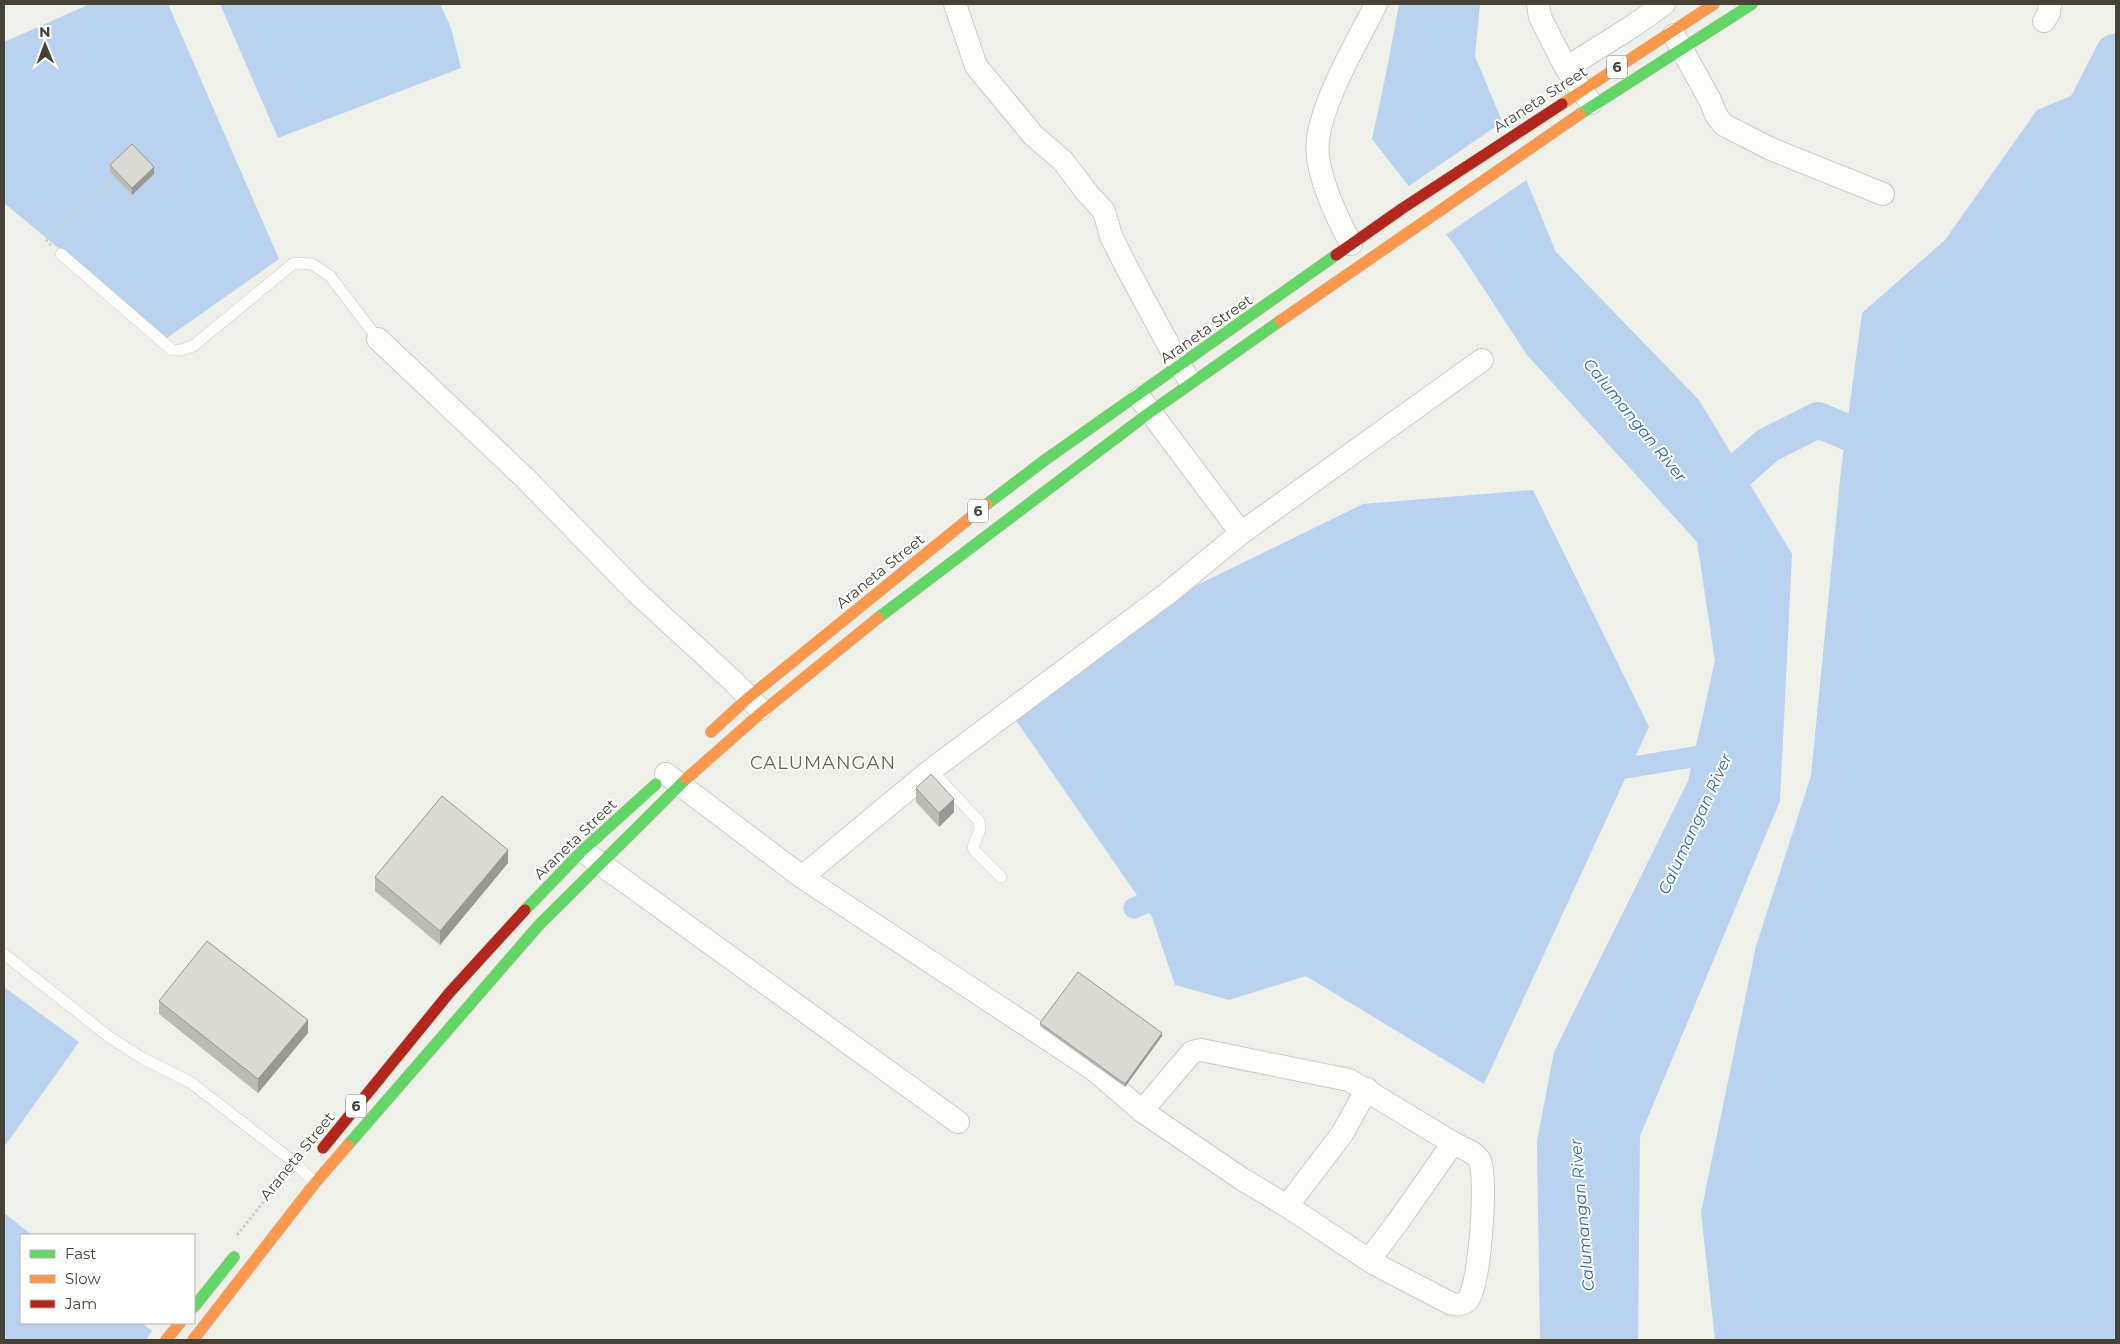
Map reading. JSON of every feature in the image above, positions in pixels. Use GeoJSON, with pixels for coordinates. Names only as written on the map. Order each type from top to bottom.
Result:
{"type":"FeatureCollection","features":[{"type":"Feature","properties":{"kind":"highway","name":"Araneta Street"},"geometry":{"type":"LineString","coordinates":[[700,742],[746,695],[976,512],[1045,460],[1145,403],[1186,375],[1351,244],[1520,130],[1587,98],[1677,41],[1714,4]]}},
{"type":"Feature","properties":{"kind":"highway"},"geometry":{"type":"LineString","coordinates":[[193,1340],[316,1183],[539,925],[601,863],[673,775],[746,695],[903,598],[1145,403],[1416,226],[1532,147],[1587,98],[1631,80],[1677,41],[1752,4]]}},
{"type":"Feature","properties":{"kind":"highway","name":"Araneta Street"},"geometry":{"type":"LineString","coordinates":[[307,1168],[450,992],[524,911],[582,850],[673,775]]}},
{"type":"Feature","properties":{"kind":"highway"},"geometry":{"type":"LineString","coordinates":[[195,1306],[243,1247]]}},
{"type":"Feature","properties":{"kind":"highway"},"geometry":{"type":"LineString","coordinates":[[166,1340],[179,1324]]}},
{"type":"Feature","properties":{"kind":"street"},"geometry":{"type":"LineString","coordinates":[[955,4],[976,66],[1033,135],[1063,161],[1104,212],[1111,236],[1127,268],[1186,375]]}},
{"type":"Feature","properties":{"kind":"street"},"geometry":{"type":"LineString","coordinates":[[1351,244],[1339,222],[1328,194],[1320,166],[1317,142],[1326,107],[1376,4]]}},
{"type":"Feature","properties":{"kind":"street"},"geometry":{"type":"LineString","coordinates":[[1538,4],[1540,17],[1566,68],[1587,98]]}},
{"type":"Feature","properties":{"kind":"street"},"geometry":{"type":"LineString","coordinates":[[1566,68],[1664,4]]}},
{"type":"Feature","properties":{"kind":"street"},"geometry":{"type":"LineString","coordinates":[[1677,41],[1710,100],[1716,116],[1724,125],[1771,149],[1883,194]]}},
{"type":"Feature","properties":{"kind":"street"},"geometry":{"type":"LineString","coordinates":[[378,339],[524,478],[636,592],[746,695]]}},
{"type":"Feature","properties":{"kind":"street"},"geometry":{"type":"LineString","coordinates":[[802,877],[931,770],[1168,593],[1241,533],[1482,360]]}},
{"type":"Feature","properties":{"kind":"street"},"geometry":{"type":"LineString","coordinates":[[1145,403],[1241,533]]}},
{"type":"Feature","properties":{"kind":"street"},"geometry":{"type":"LineString","coordinates":[[673,775],[802,877],[1093,1069],[1142,1111],[1242,1179],[1369,1260],[1452,1304],[1460,1305],[1468,1300],[1473,1288],[1482,1234],[1482,1170],[1480,1160],[1474,1154],[1368,1090],[1349,1080],[1333,1076],[1201,1050],[1192,1052],[1142,1111]]}},
{"type":"Feature","properties":{"kind":"street"},"geometry":{"type":"LineString","coordinates":[[582,850],[958,1122]]}},
{"type":"Feature","properties":{"kind":"street"},"geometry":{"type":"LineString","coordinates":[[1287,1206],[1342,1134],[1368,1090]]}},
{"type":"Feature","properties":{"kind":"street"},"geometry":{"type":"LineString","coordinates":[[1369,1260],[1453,1143]]}},
{"type":"Feature","properties":{"kind":"lane"},"geometry":{"type":"LineString","coordinates":[[61,254],[172,350],[181,350],[193,346],[294,262],[312,264],[330,276],[378,339]]}},
{"type":"Feature","properties":{"kind":"lane"},"geometry":{"type":"LineString","coordinates":[[931,770],[979,822],[980,829],[973,847],[1001,877]]}},
{"type":"Feature","properties":{"kind":"lane"},"geometry":{"type":"LineString","coordinates":[[4,954],[108,1036],[142,1058],[190,1082],[307,1168],[316,1183]]}},
{"type":"Feature","properties":{"kind":"path"},"geometry":{"type":"LineString","coordinates":[[45,239],[113,180]]}},
{"type":"Feature","properties":{"kind":"water"},"geometry":{"type":"Polygon","coordinates":[[[90,4],[168,4],[279,259],[167,338],[4,203],[4,42],[90,4]]]}},
{"type":"Feature","properties":{"kind":"water"},"geometry":{"type":"Polygon","coordinates":[[[220,4],[440,4],[451,28],[461,68],[278,138],[220,4]]]}},
{"type":"Feature","properties":{"kind":"water","name":"Calumangan River"},"geometry":{"type":"Polygon","coordinates":[[[1399,4],[1480,4],[1475,56],[1556,252],[1699,400],[1792,554],[1780,801],[1640,1136],[1638,1340],[1540,1340],[1537,1141],[1554,1052],[1688,781],[1715,661],[1697,542],[1527,355],[1459,251],[1372,139],[1399,4]]]}},
{"type":"Feature","properties":{"kind":"water"},"geometry":{"type":"Polygon","coordinates":[[[2116,77],[2116,1340],[1715,1340],[1701,1212],[1756,946],[1811,776],[1841,470],[1862,313],[1945,240],[2037,110],[2116,77]]]}},
{"type":"Feature","properties":{"kind":"water"},"geometry":{"type":"Polygon","coordinates":[[[1533,490],[1649,727],[1484,1084],[1306,976],[1229,1000],[1175,985],[1152,917],[1015,719],[1187,590],[1363,504],[1533,490]]]}},
{"type":"Feature","properties":{"kind":"water"},"geometry":{"type":"Polygon","coordinates":[[[4,987],[79,1042],[4,1147],[4,987]]]}},
{"type":"Feature","properties":{"kind":"water"},"geometry":{"type":"Polygon","coordinates":[[[4,1213],[31,1234],[20,1234],[20,1324],[143,1324],[152,1331],[146,1340],[4,1340],[4,1213]]]}},
{"type":"Feature","properties":{"kind":"pier"},"geometry":{"type":"Polygon","coordinates":[[[1504,121],[1528,179],[1444,236],[1406,188],[1504,121]]]}},
{"type":"Feature","properties":{"kind":"building"},"geometry":{"type":"Polygon","coordinates":[[[132,144],[154,167],[132,188],[110,165],[132,144]]]}},
{"type":"Feature","properties":{"kind":"building"},"geometry":{"type":"Polygon","coordinates":[[[931,774],[954,799],[939,813],[916,788],[931,774]]]}},
{"type":"Feature","properties":{"kind":"building"},"geometry":{"type":"Polygon","coordinates":[[[442,796],[508,850],[440,931],[375,877],[442,796]]]}},
{"type":"Feature","properties":{"kind":"building"},"geometry":{"type":"Polygon","coordinates":[[[207,941],[308,1020],[258,1079],[159,1001],[207,941]]]}},
{"type":"Feature","properties":{"kind":"building"},"geometry":{"type":"Polygon","coordinates":[[[1078,972],[1162,1033],[1125,1084],[1040,1023],[1078,972]]]}},
{"type":"Feature","properties":{"kind":"waterway"},"geometry":{"type":"LineString","coordinates":[[2114,52],[2078,122],[2116,176]]}},
{"type":"Feature","properties":{"kind":"waterway"},"geometry":{"type":"LineString","coordinates":[[1702,503],[1768,445],[1818,420],[1878,445],[1891,454]]}},
{"type":"Feature","properties":{"kind":"waterway","name":"Calumangan River"},"geometry":{"type":"LineString","coordinates":[[1602,772],[1723,752]]}},
{"type":"Feature","properties":{"kind":"waterway"},"geometry":{"type":"LineString","coordinates":[[1134,908],[1169,893]]}},
{"type":"Feature","properties":{"kind":"traffic: fast"},"geometry":{"type":"LineString","coordinates":[[1580,114],[1752,4]]}},
{"type":"Feature","properties":{"kind":"traffic: fast"},"geometry":{"type":"LineString","coordinates":[[987,504],[1045,460],[1336,255]]}},
{"type":"Feature","properties":{"kind":"traffic: fast"},"geometry":{"type":"LineString","coordinates":[[878,618],[1149,413],[1280,321]]}},
{"type":"Feature","properties":{"kind":"traffic: fast"},"geometry":{"type":"LineString","coordinates":[[348,1145],[539,925],[686,779]]}},
{"type":"Feature","properties":{"kind":"traffic: fast"},"geometry":{"type":"LineString","coordinates":[[525,910],[583,850],[656,784]]}},
{"type":"Feature","properties":{"kind":"traffic: fast"},"geometry":{"type":"LineString","coordinates":[[195,1306],[234,1257]]}},
{"type":"Feature","properties":{"kind":"traffic: slow"},"geometry":{"type":"LineString","coordinates":[[1562,104],[1714,4]]}},
{"type":"Feature","properties":{"kind":"traffic: slow"},"geometry":{"type":"LineString","coordinates":[[1280,321],[1580,114]]}},
{"type":"Feature","properties":{"kind":"traffic: slow"},"geometry":{"type":"LineString","coordinates":[[711,732],[748,698],[987,504]]}},
{"type":"Feature","properties":{"kind":"traffic: slow"},"geometry":{"type":"LineString","coordinates":[[686,779],[762,712],[878,618]]}},
{"type":"Feature","properties":{"kind":"traffic: slow"},"geometry":{"type":"LineString","coordinates":[[193,1340],[315,1183],[348,1145]]}},
{"type":"Feature","properties":{"kind":"traffic: slow"},"geometry":{"type":"LineString","coordinates":[[166,1340],[179,1324]]}},
{"type":"Feature","properties":{"kind":"traffic: jam"},"geometry":{"type":"LineString","coordinates":[[1336,255],[1403,208],[1562,104]]}},
{"type":"Feature","properties":{"kind":"traffic: jam"},"geometry":{"type":"LineString","coordinates":[[323,1148],[450,992],[525,910]]}},
{"type":"Feature","properties":{"kind":"district","name":"CALUMANGAN"},"geometry":{"type":"Point","coordinates":[823,763]}}]}
